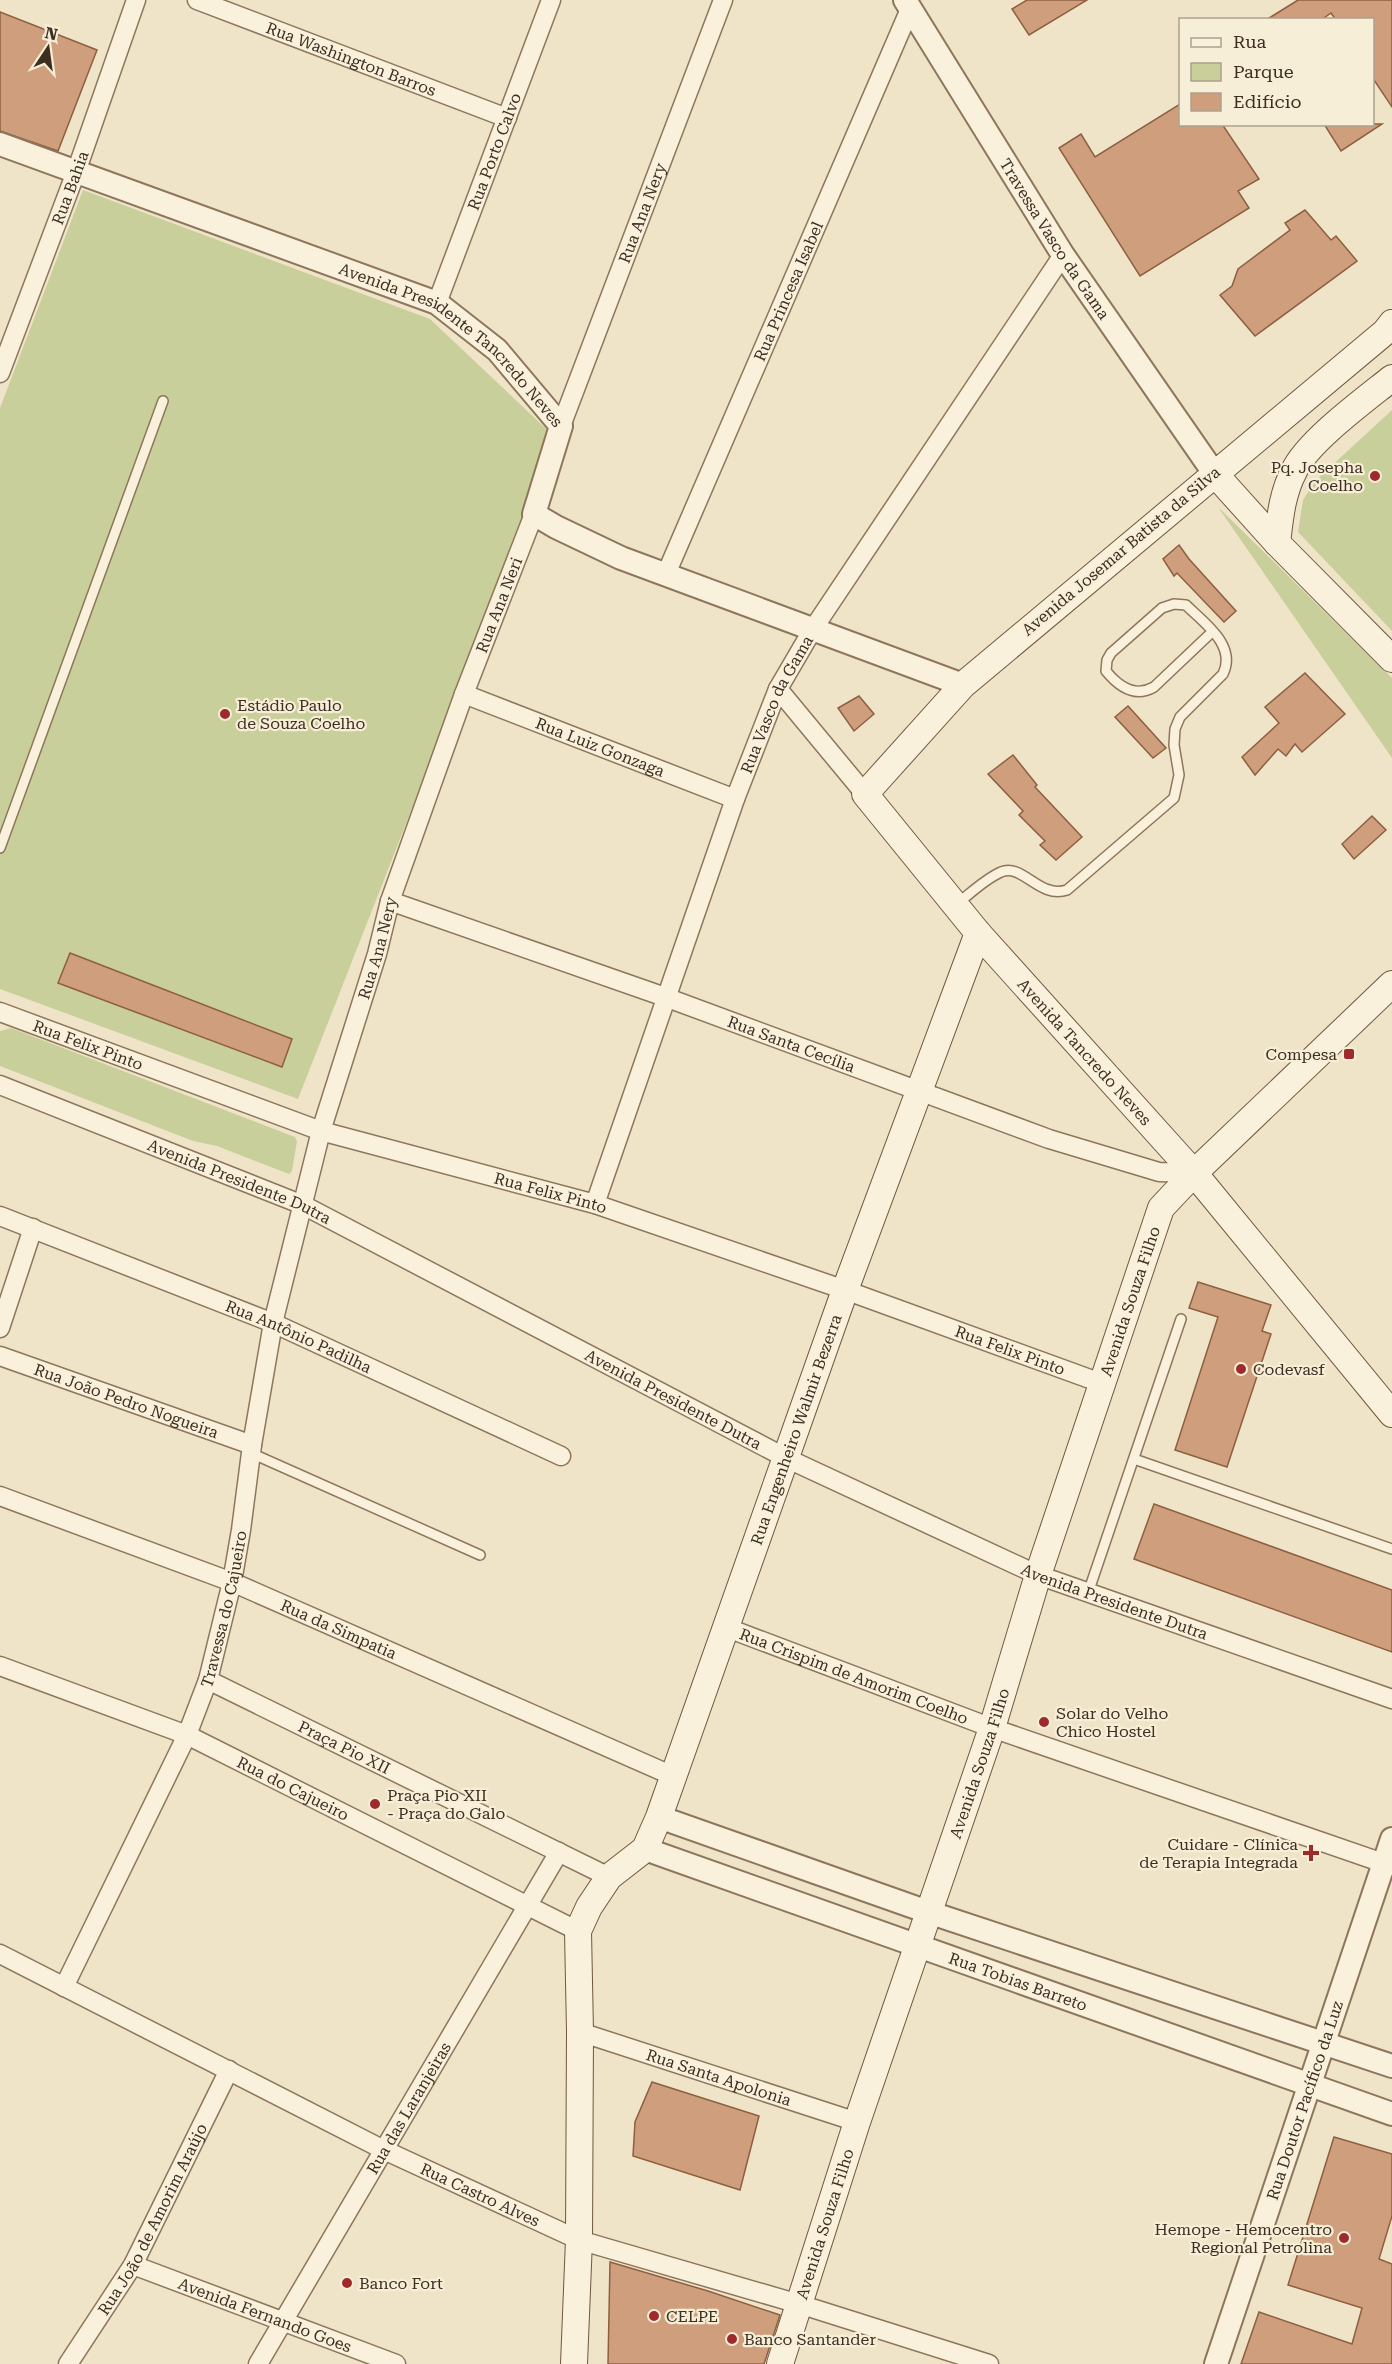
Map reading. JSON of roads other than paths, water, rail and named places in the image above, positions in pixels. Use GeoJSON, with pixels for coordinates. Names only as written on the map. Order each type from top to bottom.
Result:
{"type":"FeatureCollection","features":[{"type":"Feature","properties":{"kind":"main road","name":"Avenida Josemar Batista da Silva"},"geometry":{"type":"LineString","coordinates":[[866,794],[963,685],[1385,332],[1392,323]]}},
{"type":"Feature","properties":{"kind":"main road"},"geometry":{"type":"LineString","coordinates":[[1277,543],[1282,501],[1294,469],[1316,443],[1392,378]]}},
{"type":"Feature","properties":{"kind":"main road"},"geometry":{"type":"LineString","coordinates":[[1214,473],[1277,543],[1392,659]]}},
{"type":"Feature","properties":{"kind":"main road","name":"Avenida Tancredo Neves"},"geometry":{"type":"LineString","coordinates":[[866,794],[978,933],[1194,1173],[1392,1414]]}},
{"type":"Feature","properties":{"kind":"main road","name":"Rua Engenheiro Walmir Bezerra"},"geometry":{"type":"LineString","coordinates":[[645,1849],[845,1290],[978,933]]}},
{"type":"Feature","properties":{"kind":"main road","name":"Avenida Souza Filho"},"geometry":{"type":"LineString","coordinates":[[780,2364],[857,2121],[992,1728],[1038,1575],[1161,1208],[1194,1173],[1392,984]]}},
{"type":"Feature","properties":{"kind":"main road"},"geometry":{"type":"LineString","coordinates":[[574,2364],[579,2240],[578,1931],[589,1906],[609,1877],[645,1849]]}},
{"type":"Feature","properties":{"kind":"street","name":"Rua Bahia"},"geometry":{"type":"LineString","coordinates":[[0,373],[76,172],[136,0]]}},
{"type":"Feature","properties":{"kind":"street","name":"Rua Washington Barros"},"geometry":{"type":"LineString","coordinates":[[197,0],[507,118]]}},
{"type":"Feature","properties":{"kind":"street","name":"Rua Porto Calvo"},"geometry":{"type":"LineString","coordinates":[[437,303],[551,0]]}},
{"type":"Feature","properties":{"kind":"street","name":"Rua Ana Nery"},"geometry":{"type":"LineString","coordinates":[[561,426],[723,0]]}},
{"type":"Feature","properties":{"kind":"street","name":"Travessa Vasco da Gama"},"geometry":{"type":"LineString","coordinates":[[907,4],[1064,255],[1214,473]]}},
{"type":"Feature","properties":{"kind":"street","name":"Rua Princesa Isabel"},"geometry":{"type":"LineString","coordinates":[[666,574],[907,4]]}},
{"type":"Feature","properties":{"kind":"street","name":"Avenida Presidente Tancredo Neves"},"geometry":{"type":"LineString","coordinates":[[0,144],[437,303],[497,350],[561,426],[534,514]]}},
{"type":"Feature","properties":{"kind":"street","name":"Rua Vasco da Gama"},"geometry":{"type":"LineString","coordinates":[[595,1204],[735,799],[778,689],[813,629],[1064,255]]}},
{"type":"Feature","properties":{"kind":"street"},"geometry":{"type":"LineString","coordinates":[[534,514],[621,558],[963,685]]}},
{"type":"Feature","properties":{"kind":"street","name":"Rua Ana Neri"},"geometry":{"type":"LineString","coordinates":[[464,694],[534,514]]}},
{"type":"Feature","properties":{"kind":"street","name":"Avenida Tancredo Neves"},"geometry":{"type":"LineString","coordinates":[[778,689],[866,794]]}},
{"type":"Feature","properties":{"kind":"street","name":"Rua Ana Nery"},"geometry":{"type":"LineString","coordinates":[[303,1205],[321,1131],[377,954],[390,901],[464,694]]}},
{"type":"Feature","properties":{"kind":"street","name":"Rua Luiz Gonzaga"},"geometry":{"type":"LineString","coordinates":[[464,694],[735,799]]}},
{"type":"Feature","properties":{"kind":"street","name":"Rua Santa Cecília"},"geometry":{"type":"LineString","coordinates":[[390,901],[665,997],[1049,1139],[1159,1172],[1194,1173]]}},
{"type":"Feature","properties":{"kind":"street","name":"Rua Felix Pinto"},"geometry":{"type":"LineString","coordinates":[[0,1012],[321,1131],[595,1204],[845,1290],[1101,1383]]}},
{"type":"Feature","properties":{"kind":"street","name":"Avenida Presidente Dutra"},"geometry":{"type":"LineString","coordinates":[[0,1085],[303,1205],[786,1458],[1038,1575],[1392,1699]]}},
{"type":"Feature","properties":{"kind":"street","name":"Travessa do Cajueiro"},"geometry":{"type":"LineString","coordinates":[[64,1987],[187,1735],[208,1680],[232,1582],[251,1449],[273,1323],[303,1205]]}},
{"type":"Feature","properties":{"kind":"street","name":"Rua Antônio Padilha"},"geometry":{"type":"LineString","coordinates":[[0,1216],[273,1323],[561,1456]]}},
{"type":"Feature","properties":{"kind":"street"},"geometry":{"type":"LineString","coordinates":[[0,1329],[33,1228]]}},
{"type":"Feature","properties":{"kind":"street","name":"Rua João Pedro Nogueira"},"geometry":{"type":"LineString","coordinates":[[0,1356],[251,1449]]}},
{"type":"Feature","properties":{"kind":"street","name":"Rua da Simpatia"},"geometry":{"type":"LineString","coordinates":[[0,1497],[232,1582],[673,1776]]}},
{"type":"Feature","properties":{"kind":"street","name":"Rua Crispim de Amorim Coelho"},"geometry":{"type":"LineString","coordinates":[[725,1627],[992,1728],[1388,1865]]}},
{"type":"Feature","properties":{"kind":"street","name":"Rua do Cajueiro"},"geometry":{"type":"LineString","coordinates":[[0,1666],[187,1735],[578,1931]]}},
{"type":"Feature","properties":{"kind":"street","name":"Praça Pio XII"},"geometry":{"type":"LineString","coordinates":[[208,1680],[609,1877]]}},
{"type":"Feature","properties":{"kind":"street"},"geometry":{"type":"LineString","coordinates":[[658,1817],[928,1912],[1392,2066]]}},
{"type":"Feature","properties":{"kind":"street","name":"Rua Doutor Pacífico da Luz"},"geometry":{"type":"LineString","coordinates":[[1216,2364],[1311,2086],[1323,2042],[1388,1865],[1392,1839]]}},
{"type":"Feature","properties":{"kind":"street","name":"Rua Tobias Barreto"},"geometry":{"type":"LineString","coordinates":[[645,1849],[1392,2114]]}},
{"type":"Feature","properties":{"kind":"street","name":"Rua das Laranjeiras"},"geometry":{"type":"LineString","coordinates":[[258,2364],[559,1852]]}},
{"type":"Feature","properties":{"kind":"street","name":"Rua Castro Alves"},"geometry":{"type":"LineString","coordinates":[[0,1954],[384,2150],[579,2240],[799,2304],[990,2364]]}},
{"type":"Feature","properties":{"kind":"street","name":"Rua Santa Apolonia"},"geometry":{"type":"LineString","coordinates":[[580,2032],[857,2121]]}},
{"type":"Feature","properties":{"kind":"street","name":"Rua João de Amorim Araújo"},"geometry":{"type":"LineString","coordinates":[[68,2364],[133,2265],[229,2070]]}},
{"type":"Feature","properties":{"kind":"street","name":"Avenida Fernando Goes"},"geometry":{"type":"LineString","coordinates":[[133,2265],[396,2364]]}},
{"type":"Feature","properties":{"kind":"lane"},"geometry":{"type":"LineString","coordinates":[[0,848],[163,401]]}},
{"type":"Feature","properties":{"kind":"lane"},"geometry":{"type":"LineString","coordinates":[[956,905],[1002,871],[1013,872],[1050,892],[1058,893],[1066,890],[1173,798],[1179,775],[1174,745],[1175,729],[1180,717],[1223,674],[1227,665],[1227,655],[1221,641],[1186,605],[1174,604],[1162,608],[1111,653],[1107,660],[1106,671],[1123,687],[1135,692],[1145,692],[1154,687],[1212,632]]}},
{"type":"Feature","properties":{"kind":"lane"},"geometry":{"type":"LineString","coordinates":[[1088,1593],[1182,1319]]}},
{"type":"Feature","properties":{"kind":"lane"},"geometry":{"type":"LineString","coordinates":[[251,1449],[480,1555]]}},
{"type":"Feature","properties":{"kind":"lane"},"geometry":{"type":"LineString","coordinates":[[1134,1458],[1392,1549]]}},
{"type":"Feature","properties":{"kind":"place","name":"Pq. Josepha Coelho"},"geometry":{"type":"Point","coordinates":[1375,476]}},
{"type":"Feature","properties":{"kind":"place","name":"Estádio Paulo de Souza Coelho"},"geometry":{"type":"Point","coordinates":[225,714]}},
{"type":"Feature","properties":{"kind":"place","name":"Compesa"},"geometry":{"type":"Point","coordinates":[1349,1054]}},
{"type":"Feature","properties":{"kind":"place","name":"Codevasf"},"geometry":{"type":"Point","coordinates":[1241,1369]}},
{"type":"Feature","properties":{"kind":"place","name":"Solar do Velho Chico Hostel"},"geometry":{"type":"Point","coordinates":[1044,1722]}},
{"type":"Feature","properties":{"kind":"place","name":"Praça Pio XII - Praça do Galo"},"geometry":{"type":"Point","coordinates":[375,1804]}},
{"type":"Feature","properties":{"kind":"place","name":"Cuidare - Clínica de Terapia Integrada"},"geometry":{"type":"Point","coordinates":[1311,1853]}},
{"type":"Feature","properties":{"kind":"place","name":"Hemope - Hemocentro Regional Petrolina"},"geometry":{"type":"Point","coordinates":[1344,2238]}},
{"type":"Feature","properties":{"kind":"place","name":"Banco Fort"},"geometry":{"type":"Point","coordinates":[347,2283]}},
{"type":"Feature","properties":{"kind":"place","name":"CELPE"},"geometry":{"type":"Point","coordinates":[654,2316]}},
{"type":"Feature","properties":{"kind":"place","name":"Banco Santander"},"geometry":{"type":"Point","coordinates":[732,2339]}}]}
